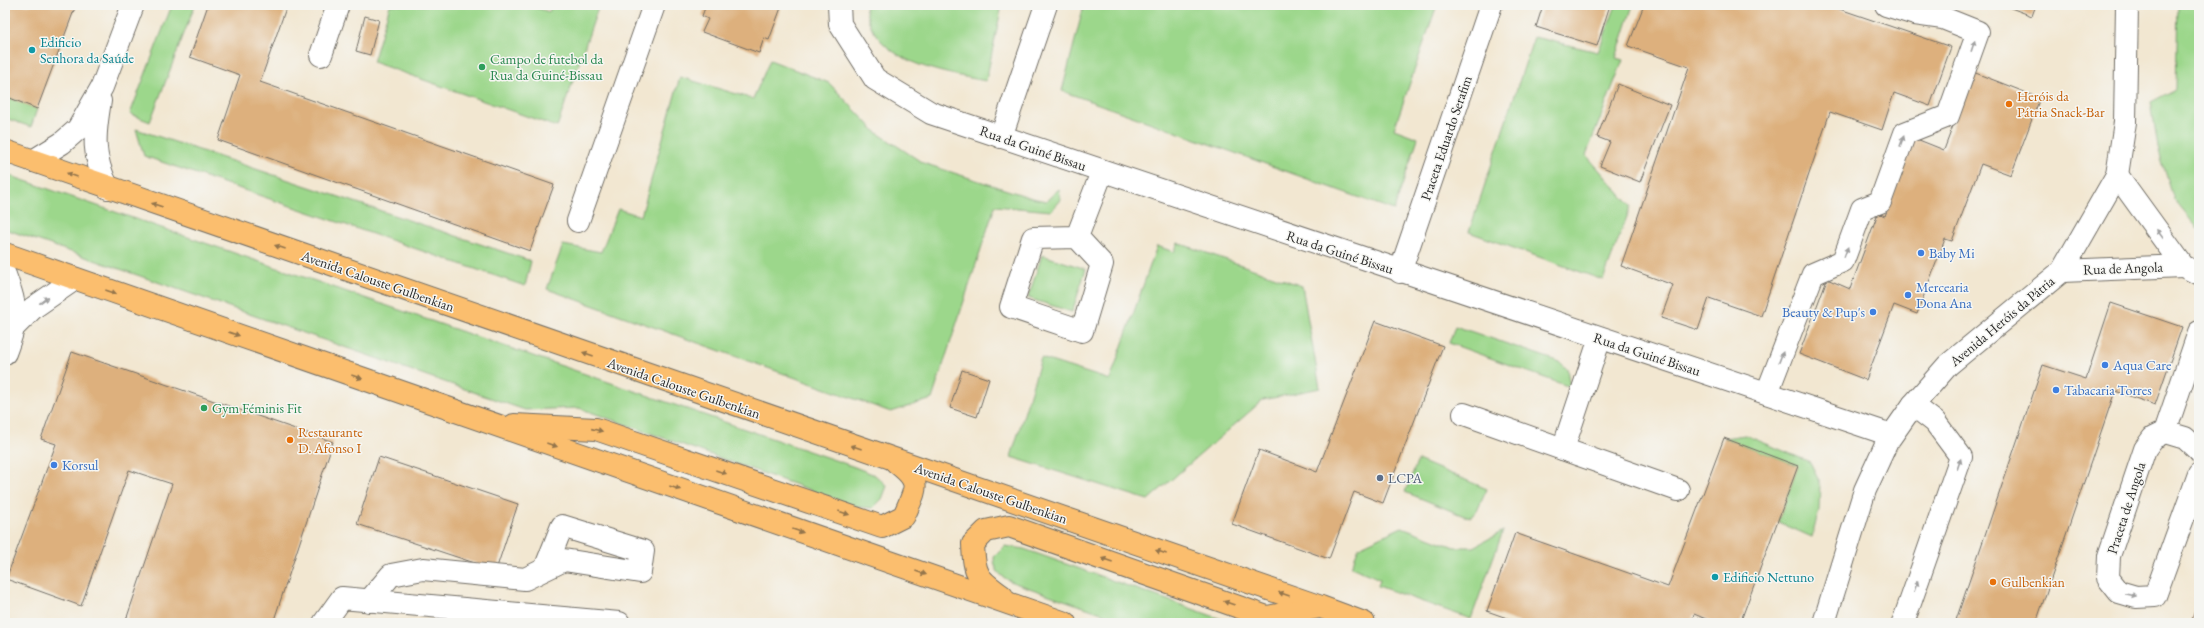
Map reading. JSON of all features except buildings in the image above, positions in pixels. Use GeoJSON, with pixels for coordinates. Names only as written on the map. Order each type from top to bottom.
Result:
{"type":"FeatureCollection","features":[{"type":"Feature","properties":{"kind":"main road","name":"Avenida Calouste Gulbenkian"},"geometry":{"type":"LineString","coordinates":[[5,151],[893,460],[1321,606],[1364,623]]}},
{"type":"Feature","properties":{"kind":"main road"},"geometry":{"type":"LineString","coordinates":[[5,254],[1065,623]]}},
{"type":"Feature","properties":{"kind":"main road"},"geometry":{"type":"LineString","coordinates":[[489,423],[596,429],[882,526],[904,516],[916,488],[912,474],[893,460]]}},
{"type":"Feature","properties":{"kind":"main road"},"geometry":{"type":"LineString","coordinates":[[1018,606],[982,581],[974,564],[973,544],[986,531],[1009,526],[1268,617],[1321,606]]}},
{"type":"Feature","properties":{"kind":"street"},"geometry":{"type":"LineString","coordinates":[[33,161],[62,142],[78,129],[102,87],[133,5]]}},
{"type":"Feature","properties":{"kind":"street"},"geometry":{"type":"LineString","coordinates":[[321,55],[338,5]]}},
{"type":"Feature","properties":{"kind":"street"},"geometry":{"type":"LineString","coordinates":[[578,221],[654,5]]}},
{"type":"Feature","properties":{"kind":"street","name":"Rua da Guiné Bissau"},"geometry":{"type":"LineString","coordinates":[[839,5],[840,24],[875,79],[931,113],[1400,272],[1891,435]]}},
{"type":"Feature","properties":{"kind":"street"},"geometry":{"type":"LineString","coordinates":[[1001,137],[1046,5]]}},
{"type":"Feature","properties":{"kind":"street","name":"Praceta Eduardo Serafim"},"geometry":{"type":"LineString","coordinates":[[1400,272],[1491,5]]}},
{"type":"Feature","properties":{"kind":"street"},"geometry":{"type":"LineString","coordinates":[[1767,393],[1813,274],[1843,261],[1862,209],[1880,202],[1905,133],[1948,116],[1978,32],[1944,12],[1915,14],[1886,5]]}},
{"type":"Feature","properties":{"kind":"street","name":"Avenida Heróis da Pátria"},"geometry":{"type":"LineString","coordinates":[[1824,623],[1864,490],[1891,435],[1913,405],[1948,365],[2062,271],[2117,175],[2125,122],[2127,5]]}},
{"type":"Feature","properties":{"kind":"street"},"geometry":{"type":"LineString","coordinates":[[102,87],[94,133],[95,150],[99,170],[108,188]]}},
{"type":"Feature","properties":{"kind":"street"},"geometry":{"type":"LineString","coordinates":[[1077,237],[1102,172]]}},
{"type":"Feature","properties":{"kind":"street","name":"Rua de Angola"},"geometry":{"type":"LineString","coordinates":[[2117,175],[2191,270]]}},
{"type":"Feature","properties":{"kind":"street"},"geometry":{"type":"LineString","coordinates":[[1077,237],[1102,264],[1082,330],[1011,307],[1033,238],[1077,237]]}},
{"type":"Feature","properties":{"kind":"street","name":"Rua de Angola"},"geometry":{"type":"LineString","coordinates":[[2062,271],[2191,270]]}},
{"type":"Feature","properties":{"kind":"street"},"geometry":{"type":"LineString","coordinates":[[5,275],[14,300],[16,325]]}},
{"type":"Feature","properties":{"kind":"street"},"geometry":{"type":"LineString","coordinates":[[5,353],[16,325],[33,308],[75,279]]}},
{"type":"Feature","properties":{"kind":"street"},"geometry":{"type":"LineString","coordinates":[[2199,332],[2165,432],[2185,438],[2199,451]]}},
{"type":"Feature","properties":{"kind":"street"},"geometry":{"type":"LineString","coordinates":[[1563,449],[1600,338]]}},
{"type":"Feature","properties":{"kind":"street"},"geometry":{"type":"LineString","coordinates":[[1903,623],[1961,457],[1935,422],[1913,405]]}},
{"type":"Feature","properties":{"kind":"street"},"geometry":{"type":"LineString","coordinates":[[1464,414],[1678,490]]}},
{"type":"Feature","properties":{"kind":"street","name":"Praceta de Angola"},"geometry":{"type":"LineString","coordinates":[[2165,432],[2153,438],[2145,449],[2109,556],[2108,578],[2119,592],[2136,597],[2155,596],[2199,474]]}},
{"type":"Feature","properties":{"kind":"street"},"geometry":{"type":"LineString","coordinates":[[369,602],[391,574],[423,569],[525,579],[545,569]]}},
{"type":"Feature","properties":{"kind":"street"},"geometry":{"type":"LineString","coordinates":[[324,623],[342,598],[369,602],[619,623]]}},
{"type":"Feature","properties":{"kind":"green space"},"geometry":{"type":"Polygon","coordinates":[[[172,5],[195,5],[150,122],[130,114],[172,5]]]}},
{"type":"Feature","properties":{"kind":"green space","name":"Campo de futebol da Rua da Guiné-Bissau"},"geometry":{"type":"Polygon","coordinates":[[[390,5],[529,5],[549,12],[552,5],[599,5],[557,127],[373,62],[390,5]]]}},
{"type":"Feature","properties":{"kind":"green space"},"geometry":{"type":"Polygon","coordinates":[[[865,5],[1002,5],[986,81],[929,68],[894,52],[880,40],[870,25],[865,5]]]}},
{"type":"Feature","properties":{"kind":"green space"},"geometry":{"type":"Polygon","coordinates":[[[1084,5],[1437,5],[1394,129],[1418,138],[1394,210],[1062,91],[1084,5]]]}},
{"type":"Feature","properties":{"kind":"green space"},"geometry":{"type":"Polygon","coordinates":[[[1616,5],[1633,5],[1616,58],[1623,60],[1586,155],[1631,206],[1603,280],[1469,232],[1534,37],[1598,52],[1616,5]]]}},
{"type":"Feature","properties":{"kind":"green space"},"geometry":{"type":"Polygon","coordinates":[[[2178,5],[2199,5],[2199,230],[2174,200],[2158,148],[2151,102],[2176,89],[2178,5]]]}},
{"type":"Feature","properties":{"kind":"green space"},"geometry":{"type":"Polygon","coordinates":[[[770,60],[829,83],[876,132],[923,163],[1032,198],[1046,201],[1059,189],[1061,200],[1051,211],[995,206],[932,399],[891,412],[547,289],[563,245],[601,252],[618,209],[641,216],[680,77],[753,99],[770,60]]]}},
{"type":"Feature","properties":{"kind":"green space"},"geometry":{"type":"Polygon","coordinates":[[[5,96],[37,109],[31,127],[5,118],[5,96]]]}},
{"type":"Feature","properties":{"kind":"green space"},"geometry":{"type":"Polygon","coordinates":[[[136,129],[531,261],[525,286],[144,156],[136,129]]]}},
{"type":"Feature","properties":{"kind":"green space"},"geometry":{"type":"Polygon","coordinates":[[[5,174],[852,466],[875,475],[887,486],[882,499],[873,508],[858,507],[579,408],[525,410],[5,229],[5,174]]]}},
{"type":"Feature","properties":{"kind":"green space"},"geometry":{"type":"Polygon","coordinates":[[[1178,243],[1302,286],[1320,388],[1263,400],[1148,500],[1011,457],[1041,358],[1110,380],[1157,246],[1174,252],[1178,243]]]}},
{"type":"Feature","properties":{"kind":"green space"},"geometry":{"type":"Polygon","coordinates":[[[1042,255],[1086,269],[1072,312],[1028,298],[1042,255]]]}},
{"type":"Feature","properties":{"kind":"green space"},"geometry":{"type":"Polygon","coordinates":[[[1455,326],[1560,362],[1567,369],[1570,387],[1449,343],[1455,326]]]}},
{"type":"Feature","properties":{"kind":"green space"},"geometry":{"type":"Polygon","coordinates":[[[1745,435],[1810,462],[1820,482],[1819,510],[1812,537],[1778,522],[1798,466],[1724,438],[1745,435]]]}},
{"type":"Feature","properties":{"kind":"green space"},"geometry":{"type":"Polygon","coordinates":[[[1418,460],[1487,489],[1477,511],[1472,517],[1464,516],[1405,492],[1418,460]]]}},
{"type":"Feature","properties":{"kind":"green space"},"geometry":{"type":"Polygon","coordinates":[[[1402,527],[1454,547],[1474,547],[1503,531],[1471,619],[1378,586],[1380,579],[1351,567],[1359,547],[1402,527]]]}},
{"type":"Feature","properties":{"kind":"green space"},"geometry":{"type":"Polygon","coordinates":[[[1005,546],[1024,549],[1232,623],[1130,623],[1004,578],[995,566],[994,557],[1005,546]]]}},
{"type":"Feature","properties":{"kind":"place","name":"Edificio Senhora da Saúde"},"geometry":{"type":"Point","coordinates":[32,50]}},
{"type":"Feature","properties":{"kind":"place","name":"Campo de futebol da Rua da Guiné-Bissau"},"geometry":{"type":"Point","coordinates":[482,67]}},
{"type":"Feature","properties":{"kind":"place","name":"Heróis da Pátria Snack-Bar"},"geometry":{"type":"Point","coordinates":[2009,104]}},
{"type":"Feature","properties":{"kind":"place","name":"Baby Mi"},"geometry":{"type":"Point","coordinates":[1921,253]}},
{"type":"Feature","properties":{"kind":"place","name":"Mercearia Dona Ana"},"geometry":{"type":"Point","coordinates":[1908,295]}},
{"type":"Feature","properties":{"kind":"place","name":"Beauty & Pup's"},"geometry":{"type":"Point","coordinates":[1873,312]}},
{"type":"Feature","properties":{"kind":"place","name":"Aqua Care"},"geometry":{"type":"Point","coordinates":[2105,365]}},
{"type":"Feature","properties":{"kind":"place","name":"Tabacaria Torres"},"geometry":{"type":"Point","coordinates":[2056,390]}},
{"type":"Feature","properties":{"kind":"place","name":"Gym Féminis Fit"},"geometry":{"type":"Point","coordinates":[204,408]}},
{"type":"Feature","properties":{"kind":"place","name":"Restaurante D. Afonso I"},"geometry":{"type":"Point","coordinates":[290,440]}},
{"type":"Feature","properties":{"kind":"place","name":"Korsul"},"geometry":{"type":"Point","coordinates":[54,465]}},
{"type":"Feature","properties":{"kind":"place","name":"LCPA"},"geometry":{"type":"Point","coordinates":[1380,478]}},
{"type":"Feature","properties":{"kind":"place","name":"Edificio Nettuno"},"geometry":{"type":"Point","coordinates":[1715,577]}},
{"type":"Feature","properties":{"kind":"place","name":"Gulbenkian"},"geometry":{"type":"Point","coordinates":[1993,582]}}]}
